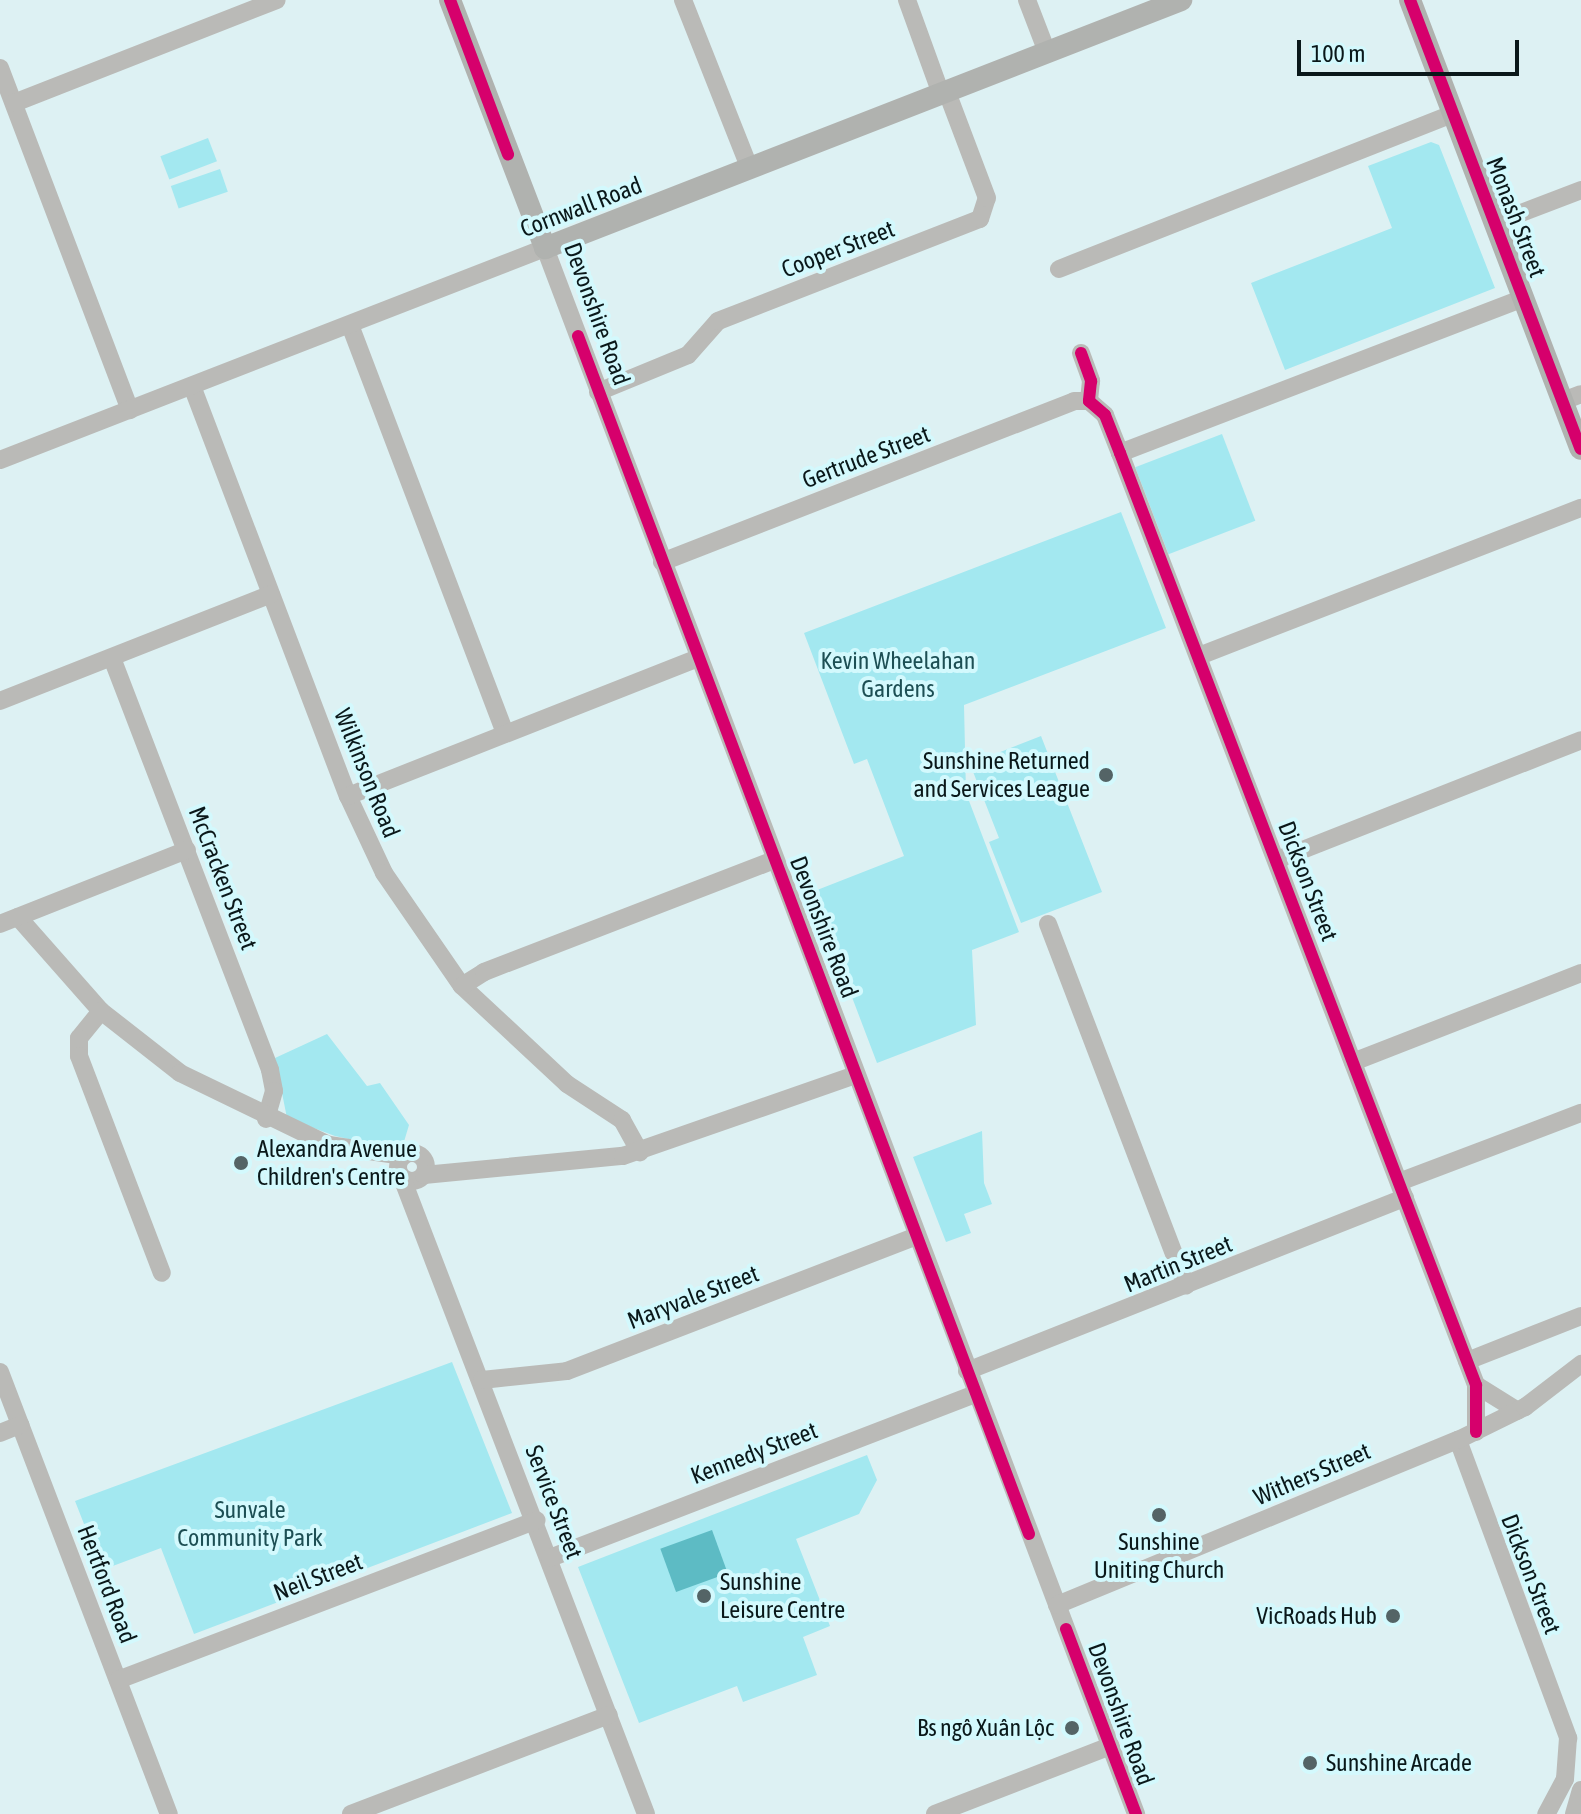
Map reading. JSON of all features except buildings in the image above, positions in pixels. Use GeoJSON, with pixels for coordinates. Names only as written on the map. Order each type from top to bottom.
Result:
{"type":"FeatureCollection","features":[{"type":"Feature","properties":{"kind":"main road","name":"Devonshire Road"},"geometry":{"type":"LineString","coordinates":[[450,0],[545,248]]}},
{"type":"Feature","properties":{"kind":"main road","name":"Cornwall Road"},"geometry":{"type":"LineString","coordinates":[[545,248],[1181,0]]}},
{"type":"Feature","properties":{"kind":"main road","name":"Monash Street"},"geometry":{"type":"LineString","coordinates":[[1410,0],[1523,298],[1572,398],[1581,449]]}},
{"type":"Feature","properties":{"kind":"street"},"geometry":{"type":"LineString","coordinates":[[14,103],[277,0]]}},
{"type":"Feature","properties":{"kind":"street"},"geometry":{"type":"LineString","coordinates":[[683,0],[750,169]]}},
{"type":"Feature","properties":{"kind":"street"},"geometry":{"type":"LineString","coordinates":[[907,0],[944,93]]}},
{"type":"Feature","properties":{"kind":"street"},"geometry":{"type":"LineString","coordinates":[[1027,0],[1047,52]]}},
{"type":"Feature","properties":{"kind":"street"},"geometry":{"type":"LineString","coordinates":[[0,68],[130,410]]}},
{"type":"Feature","properties":{"kind":"street","name":"Cooper Street"},"geometry":{"type":"LineString","coordinates":[[598,392],[688,355],[718,321],[980,219],[987,198],[944,93]]}},
{"type":"Feature","properties":{"kind":"street"},"geometry":{"type":"LineString","coordinates":[[1059,269],[1453,114]]}},
{"type":"Feature","properties":{"kind":"street"},"geometry":{"type":"LineString","coordinates":[[1495,223],[1581,190]]}},
{"type":"Feature","properties":{"kind":"street","name":"Cornwall Road"},"geometry":{"type":"LineString","coordinates":[[0,460],[545,248]]}},
{"type":"Feature","properties":{"kind":"street","name":"Devonshire Road"},"geometry":{"type":"LineString","coordinates":[[545,248],[1136,1814]]}},
{"type":"Feature","properties":{"kind":"street"},"geometry":{"type":"LineString","coordinates":[[1120,453],[1523,298]]}},
{"type":"Feature","properties":{"kind":"street"},"geometry":{"type":"LineString","coordinates":[[350,325],[505,734]]}},
{"type":"Feature","properties":{"kind":"street","name":"Dickson Street"},"geometry":{"type":"LineString","coordinates":[[1081,353],[1091,381],[1089,401],[1105,415],[1120,453],[1476,1385],[1467,1436],[1568,1738],[1565,1779],[1547,1814]]}},
{"type":"Feature","properties":{"kind":"street","name":"Wilkinson Road"},"geometry":{"type":"LineString","coordinates":[[192,386],[348,796],[398,897],[462,986],[534,1057],[602,1109],[631,1154]]}},
{"type":"Feature","properties":{"kind":"street","name":"Gertrude Street"},"geometry":{"type":"LineString","coordinates":[[662,562],[1074,401],[1089,401]]}},
{"type":"Feature","properties":{"kind":"street"},"geometry":{"type":"LineString","coordinates":[[1199,656],[1581,508]]}},
{"type":"Feature","properties":{"kind":"street"},"geometry":{"type":"LineString","coordinates":[[0,701],[271,594]]}},
{"type":"Feature","properties":{"kind":"street","name":"McCracken Street"},"geometry":{"type":"LineString","coordinates":[[112,658],[270,1070],[274,1091],[266,1119]]}},
{"type":"Feature","properties":{"kind":"street"},"geometry":{"type":"LineString","coordinates":[[348,796],[698,658]]}},
{"type":"Feature","properties":{"kind":"street"},"geometry":{"type":"LineString","coordinates":[[1277,860],[1581,740]]}},
{"type":"Feature","properties":{"kind":"street"},"geometry":{"type":"LineString","coordinates":[[0,924],[187,850]]}},
{"type":"Feature","properties":{"kind":"street"},"geometry":{"type":"LineString","coordinates":[[462,986],[484,972],[775,860]]}},
{"type":"Feature","properties":{"kind":"street"},"geometry":{"type":"LineString","coordinates":[[18,917],[101,1011],[180,1073],[266,1119],[412,1170],[535,1168],[631,1154],[855,1075]]}},
{"type":"Feature","properties":{"kind":"street"},"geometry":{"type":"LineString","coordinates":[[1048,924],[1186,1286]]}},
{"type":"Feature","properties":{"kind":"street"},"geometry":{"type":"LineString","coordinates":[[1353,1062],[1581,973]]}},
{"type":"Feature","properties":{"kind":"street"},"geometry":{"type":"LineString","coordinates":[[101,1011],[79,1038],[79,1056],[162,1273]]}},
{"type":"Feature","properties":{"kind":"street","name":"Martin Street"},"geometry":{"type":"LineString","coordinates":[[967,1371],[1186,1286],[1581,1113]]}},
{"type":"Feature","properties":{"kind":"street","name":"Service Street"},"geometry":{"type":"LineString","coordinates":[[412,1170],[416,1207],[646,1814]]}},
{"type":"Feature","properties":{"kind":"street","name":"Maryvale Street"},"geometry":{"type":"LineString","coordinates":[[482,1380],[567,1371],[916,1236]]}},
{"type":"Feature","properties":{"kind":"street"},"geometry":{"type":"LineString","coordinates":[[1467,1361],[1581,1316]]}},
{"type":"Feature","properties":{"kind":"street","name":"Withers Street"},"geometry":{"type":"LineString","coordinates":[[1057,1605],[1467,1436],[1518,1411],[1579,1368]]}},
{"type":"Feature","properties":{"kind":"street","name":"Hertford Road"},"geometry":{"type":"LineString","coordinates":[[0,1372],[169,1814]]}},
{"type":"Feature","properties":{"kind":"street"},"geometry":{"type":"LineString","coordinates":[[1476,1385],[1518,1411]]}},
{"type":"Feature","properties":{"kind":"street","name":"Kennedy Street"},"geometry":{"type":"LineString","coordinates":[[550,1558],[976,1394]]}},
{"type":"Feature","properties":{"kind":"street"},"geometry":{"type":"LineString","coordinates":[[0,1433],[20,1425]]}},
{"type":"Feature","properties":{"kind":"street","name":"Neil Street"},"geometry":{"type":"LineString","coordinates":[[118,1680],[536,1520]]}},
{"type":"Feature","properties":{"kind":"street"},"geometry":{"type":"LineString","coordinates":[[351,1814],[609,1715]]}},
{"type":"Feature","properties":{"kind":"street"},"geometry":{"type":"LineString","coordinates":[[935,1814],[1110,1746]]}},
{"type":"Feature","properties":{"kind":"street"},"geometry":{"type":"LineString","coordinates":[[1574,1814],[1581,1790]]}},
{"type":"Feature","properties":{"kind":"street"},"geometry":{"type":"LineString","coordinates":[[1547,1814],[1565,1814]]}},
{"type":"Feature","properties":{"kind":"green space"},"geometry":{"type":"Polygon","coordinates":[[[208,138],[217,161],[169,180],[160,156],[208,138]]]}},
{"type":"Feature","properties":{"kind":"green space"},"geometry":{"type":"Polygon","coordinates":[[[1431,142],[1439,145],[1495,288],[1285,370],[1251,283],[1392,228],[1368,166],[1431,142]]]}},
{"type":"Feature","properties":{"kind":"green space"},"geometry":{"type":"Polygon","coordinates":[[[220,169],[228,192],[179,209],[171,186],[220,169]]]}},
{"type":"Feature","properties":{"kind":"green space"},"geometry":{"type":"Polygon","coordinates":[[[1222,434],[1255,521],[1169,554],[1135,467],[1222,434]]]}},
{"type":"Feature","properties":{"kind":"green space","name":"Kevin Wheelahan Gardens"},"geometry":{"type":"Polygon","coordinates":[[[1121,512],[1166,628],[964,705],[966,793],[1019,932],[972,950],[976,1025],[877,1063],[812,892],[904,856],[867,759],[854,764],[804,633],[1121,512]]]}},
{"type":"Feature","properties":{"kind":"green space"},"geometry":{"type":"Polygon","coordinates":[[[1041,736],[1102,892],[1021,923],[989,842],[999,838],[970,764],[1041,736]]]}},
{"type":"Feature","properties":{"kind":"green space"},"geometry":{"type":"Polygon","coordinates":[[[327,1034],[367,1086],[380,1083],[409,1125],[403,1145],[380,1146],[335,1136],[287,1118],[275,1058],[327,1034]]]}},
{"type":"Feature","properties":{"kind":"green space"},"geometry":{"type":"Polygon","coordinates":[[[982,1131],[984,1183],[992,1204],[964,1214],[971,1233],[946,1242],[913,1157],[982,1131]]]}},
{"type":"Feature","properties":{"kind":"green space","name":"Sunvale Community Park"},"geometry":{"type":"Polygon","coordinates":[[[452,1362],[512,1513],[194,1634],[161,1548],[102,1570],[75,1501],[452,1362]]]}},
{"type":"Feature","properties":{"kind":"green space","name":"Sunshine Leisure Centre"},"geometry":{"type":"Polygon","coordinates":[[[867,1455],[877,1480],[859,1514],[796,1539],[830,1626],[803,1637],[817,1675],[743,1702],[737,1686],[639,1723],[578,1567],[867,1455]]]}},
{"type":"Feature","properties":{"kind":"shaded area"},"geometry":{"type":"Polygon","coordinates":[[[712,1530],[728,1573],[676,1592],[660,1549],[712,1530]]]}},
{"type":"Feature","properties":{"kind":"cycle path"},"geometry":{"type":"LineString","coordinates":[[450,0],[508,154]]}},
{"type":"Feature","properties":{"kind":"cycle path"},"geometry":{"type":"LineString","coordinates":[[1410,0],[1581,449]]}},
{"type":"Feature","properties":{"kind":"cycle path"},"geometry":{"type":"LineString","coordinates":[[578,336],[1029,1534]]}},
{"type":"Feature","properties":{"kind":"cycle path"},"geometry":{"type":"LineString","coordinates":[[1081,353],[1091,381],[1089,401],[1105,415],[1120,453],[1476,1385],[1476,1432]]}},
{"type":"Feature","properties":{"kind":"cycle path"},"geometry":{"type":"LineString","coordinates":[[1066,1629],[1136,1814]]}},
{"type":"Feature","properties":{"kind":"place","name":"Sunshine Returned and Services League"},"geometry":{"type":"Point","coordinates":[1106,775]}},
{"type":"Feature","properties":{"kind":"place","name":"Alexandra Avenue Children's Centre"},"geometry":{"type":"Point","coordinates":[241,1163]}},
{"type":"Feature","properties":{"kind":"place","name":"Sunshine Uniting Church"},"geometry":{"type":"Point","coordinates":[1159,1515]}},
{"type":"Feature","properties":{"kind":"place","name":"Sunshine Leisure Centre"},"geometry":{"type":"Point","coordinates":[704,1596]}},
{"type":"Feature","properties":{"kind":"place","name":"VicRoads Hub"},"geometry":{"type":"Point","coordinates":[1393,1616]}},
{"type":"Feature","properties":{"kind":"place","name":"Bs ngô Xuân Lộc"},"geometry":{"type":"Point","coordinates":[1072,1728]}},
{"type":"Feature","properties":{"kind":"place","name":"Sunshine Arcade"},"geometry":{"type":"Point","coordinates":[1310,1763]}}]}
